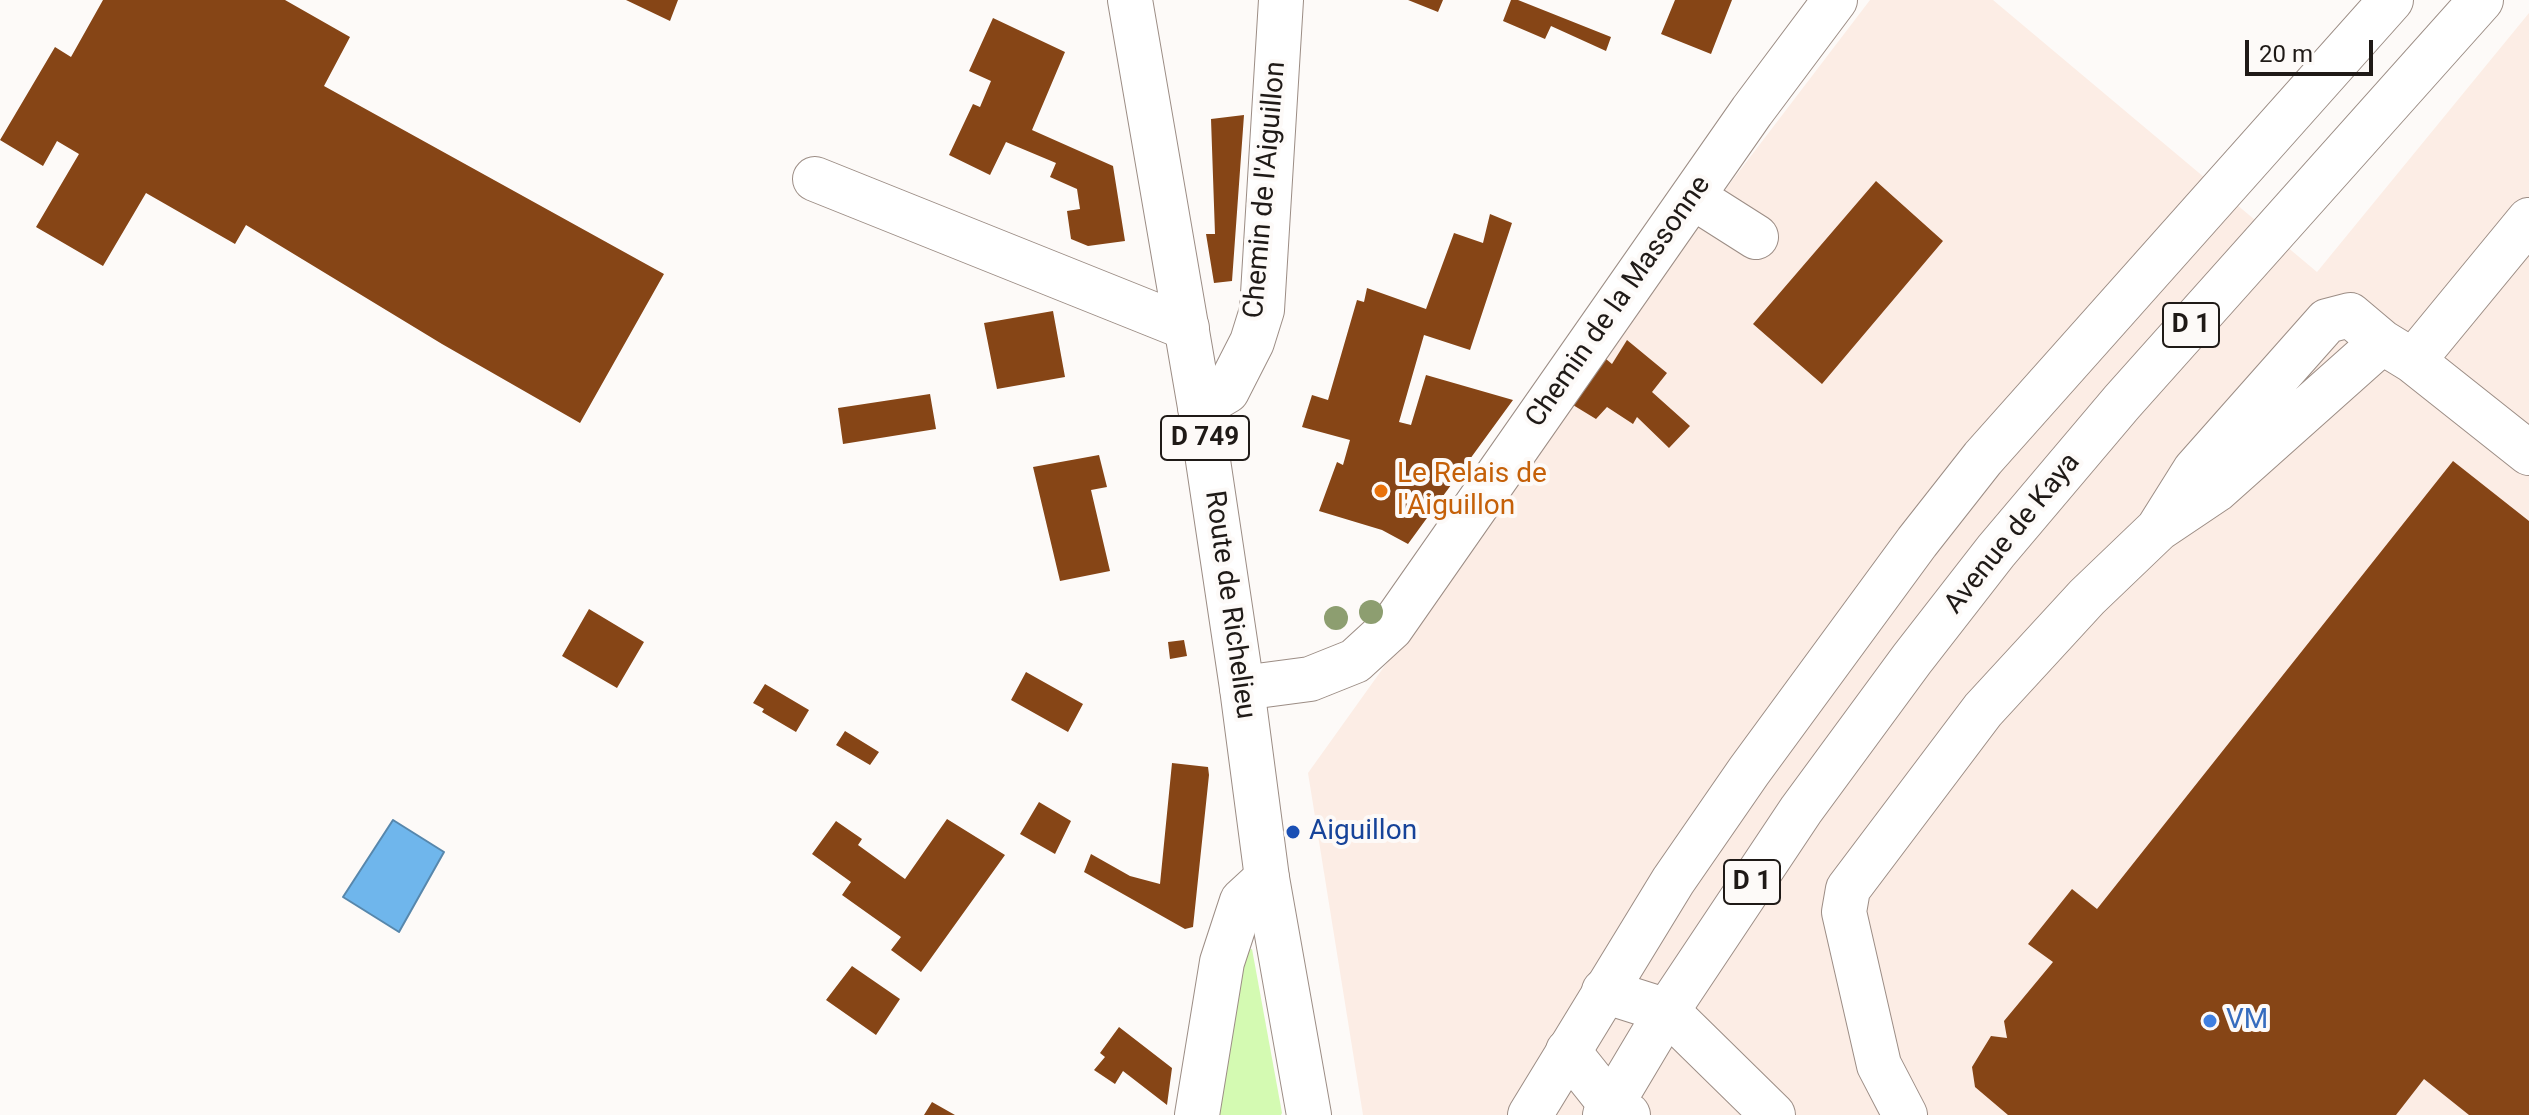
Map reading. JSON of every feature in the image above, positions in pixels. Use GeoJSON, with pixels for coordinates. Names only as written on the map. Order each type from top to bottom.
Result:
{"type":"FeatureCollection","features":[{"type":"Feature","properties":{"kind":"main road","name":"Route de Richelieu"},"geometry":{"type":"LineString","coordinates":[[1130,0],[1200,407],[1267,878],[1309,1115]]}},
{"type":"Feature","properties":{"kind":"main road","name":"Chemin de l'Aiguillon"},"geometry":{"type":"LineString","coordinates":[[1200,407],[1227,391],[1252,342],[1262,310],[1281,0]]}},
{"type":"Feature","properties":{"kind":"main road","name":"Chemin de la Massonne"},"geometry":{"type":"LineString","coordinates":[[1242,688],[1310,679],[1355,661],[1391,628],[1752,111],[1835,0]]}},
{"type":"Feature","properties":{"kind":"main road","name":"D 1"},"geometry":{"type":"LineString","coordinates":[[1530,1115],[1673,881],[1855,622],[1964,482],[2064,365],[2391,0]]}},
{"type":"Feature","properties":{"kind":"main road","name":"Avenue de Kaya"},"geometry":{"type":"LineString","coordinates":[[1615,1112],[1667,1011],[1801,810],[1996,551],[2122,402],[2481,0]]}},
{"type":"Feature","properties":{"kind":"main road"},"geometry":{"type":"LineString","coordinates":[[815,179],[1187,328]]}},
{"type":"Feature","properties":{"kind":"main road"},"geometry":{"type":"LineString","coordinates":[[1693,197],[1756,237]]}},
{"type":"Feature","properties":{"kind":"main road"},"geometry":{"type":"LineString","coordinates":[[2397,352],[2529,220]]}},
{"type":"Feature","properties":{"kind":"main road"},"geometry":{"type":"LineString","coordinates":[[1905,1115],[1879,1065],[1844,912],[1848,889],[1983,710],[2087,597],[2158,529],[2195,470],[2327,321],[2350,315],[2529,453]]}},
{"type":"Feature","properties":{"kind":"main road"},"geometry":{"type":"LineString","coordinates":[[1197,1115],[1222,962],[1242,901],[1267,878]]}},
{"type":"Feature","properties":{"kind":"main road"},"geometry":{"type":"LineString","coordinates":[[1604,991],[1667,1011],[1773,1115]]}},
{"type":"Feature","properties":{"kind":"main road"},"geometry":{"type":"LineString","coordinates":[[1568,1051],[1615,1112]]}},
{"type":"Feature","properties":{"kind":"shaded area"},"geometry":{"type":"Polygon","coordinates":[[[1870,0],[1993,0],[2317,272],[2529,13],[2529,1115],[1363,1115],[1308,773],[1728,186],[1870,0]]]}},
{"type":"Feature","properties":{"kind":"green space"},"geometry":{"type":"Polygon","coordinates":[[[1252,949],[1282,1113],[1216,1115],[1243,950],[1252,949]]]}},
{"type":"Feature","properties":{"kind":"water"},"geometry":{"type":"Polygon","coordinates":[[[393,820],[444,852],[399,932],[343,897],[393,820]]]}},
{"type":"Feature","properties":{"kind":"building"},"geometry":{"type":"Polygon","coordinates":[[[103,0],[285,0],[350,37],[324,86],[664,274],[580,423],[442,344],[246,225],[235,244],[146,193],[103,266],[36,227],[79,154],[57,141],[43,166],[0,140],[55,47],[71,57],[103,0]]]}},
{"type":"Feature","properties":{"kind":"building"},"geometry":{"type":"Polygon","coordinates":[[[626,0],[678,0],[670,21],[626,0]]]}},
{"type":"Feature","properties":{"kind":"building"},"geometry":{"type":"Polygon","coordinates":[[[1408,0],[1443,0],[1438,12],[1408,0]]]}},
{"type":"Feature","properties":{"kind":"building"},"geometry":{"type":"Polygon","coordinates":[[[1511,0],[1518,0],[1611,37],[1606,51],[1551,26],[1545,39],[1503,21],[1511,0]]]}},
{"type":"Feature","properties":{"kind":"building"},"geometry":{"type":"Polygon","coordinates":[[[1675,0],[1732,0],[1711,54],[1661,34],[1675,0]]]}},
{"type":"Feature","properties":{"kind":"building"},"geometry":{"type":"Polygon","coordinates":[[[993,18],[1065,52],[1032,130],[1113,166],[1125,241],[1088,246],[1071,239],[1067,211],[1080,209],[1077,189],[1050,177],[1056,163],[1006,142],[990,175],[949,155],[973,104],[980,107],[991,81],[969,71],[993,18]]]}},
{"type":"Feature","properties":{"kind":"building"},"geometry":{"type":"Polygon","coordinates":[[[1244,115],[1232,281],[1214,283],[1206,234],[1215,234],[1211,119],[1244,115]]]}},
{"type":"Feature","properties":{"kind":"building"},"geometry":{"type":"Polygon","coordinates":[[[1876,181],[1943,241],[1822,384],[1753,324],[1876,181]]]}},
{"type":"Feature","properties":{"kind":"building"},"geometry":{"type":"Polygon","coordinates":[[[1490,214],[1512,223],[1470,350],[1424,335],[1399,422],[1411,425],[1426,375],[1513,400],[1408,544],[1382,530],[1319,511],[1337,462],[1343,465],[1350,440],[1302,427],[1312,395],[1328,400],[1357,300],[1364,302],[1367,288],[1426,309],[1454,233],[1483,243],[1490,214]]]}},
{"type":"Feature","properties":{"kind":"building"},"geometry":{"type":"Polygon","coordinates":[[[1053,311],[1065,377],[997,389],[984,323],[1053,311]]]}},
{"type":"Feature","properties":{"kind":"building"},"geometry":{"type":"Polygon","coordinates":[[[1627,340],[1667,373],[1652,392],[1690,426],[1669,448],[1637,417],[1633,424],[1607,407],[1596,419],[1573,405],[1606,359],[1612,364],[1627,340]]]}},
{"type":"Feature","properties":{"kind":"building"},"geometry":{"type":"Polygon","coordinates":[[[930,394],[936,429],[843,444],[838,408],[930,394]]]}},
{"type":"Feature","properties":{"kind":"building"},"geometry":{"type":"Polygon","coordinates":[[[1099,455],[1107,487],[1091,490],[1110,571],[1060,581],[1033,467],[1099,455]]]}},
{"type":"Feature","properties":{"kind":"building"},"geometry":{"type":"Polygon","coordinates":[[[2453,461],[2529,521],[2529,1115],[2469,1115],[2424,1079],[2396,1115],[2008,1115],[1975,1087],[1972,1067],[1991,1036],[2007,1038],[2004,1021],[2053,962],[2028,944],[2072,889],[2097,909],[2453,461]]]}},
{"type":"Feature","properties":{"kind":"building"},"geometry":{"type":"Polygon","coordinates":[[[589,609],[644,642],[617,688],[562,656],[589,609]]]}},
{"type":"Feature","properties":{"kind":"building"},"geometry":{"type":"Polygon","coordinates":[[[1184,640],[1187,656],[1170,659],[1168,642],[1184,640]]]}},
{"type":"Feature","properties":{"kind":"building"},"geometry":{"type":"Polygon","coordinates":[[[1026,672],[1083,704],[1068,732],[1011,700],[1026,672]]]}},
{"type":"Feature","properties":{"kind":"building"},"geometry":{"type":"Polygon","coordinates":[[[765,684],[809,710],[796,732],[762,712],[764,709],[753,703],[765,684]]]}},
{"type":"Feature","properties":{"kind":"building"},"geometry":{"type":"Polygon","coordinates":[[[845,731],[879,752],[870,765],[836,745],[845,731]]]}},
{"type":"Feature","properties":{"kind":"building"},"geometry":{"type":"Polygon","coordinates":[[[1172,763],[1208,767],[1209,775],[1193,927],[1185,929],[1084,872],[1091,854],[1130,876],[1160,884],[1172,763]]]}},
{"type":"Feature","properties":{"kind":"building"},"geometry":{"type":"Polygon","coordinates":[[[1039,802],[1071,821],[1055,854],[1020,834],[1039,802]]]}},
{"type":"Feature","properties":{"kind":"building"},"geometry":{"type":"Polygon","coordinates":[[[947,819],[1005,855],[921,972],[891,950],[901,937],[842,895],[851,882],[812,854],[836,821],[862,839],[858,845],[905,879],[947,819]]]}},
{"type":"Feature","properties":{"kind":"building"},"geometry":{"type":"Polygon","coordinates":[[[852,966],[900,999],[876,1035],[826,1000],[852,966]]]}},
{"type":"Feature","properties":{"kind":"building"},"geometry":{"type":"Polygon","coordinates":[[[1119,1027],[1172,1068],[1167,1105],[1123,1071],[1115,1084],[1094,1070],[1105,1057],[1100,1053],[1119,1027]]]}},
{"type":"Feature","properties":{"kind":"building"},"geometry":{"type":"Polygon","coordinates":[[[932,1102],[955,1115],[924,1115],[932,1102]]]}},
{"type":"Feature","properties":{"kind":"place","name":"Le Relais de l'Aiguillon"},"geometry":{"type":"Point","coordinates":[1381,491]}},
{"type":"Feature","properties":{"kind":"place","name":"Aiguillon"},"geometry":{"type":"Point","coordinates":[1293,832]}},
{"type":"Feature","properties":{"kind":"place","name":"VM"},"geometry":{"type":"Point","coordinates":[2210,1021]}}]}
